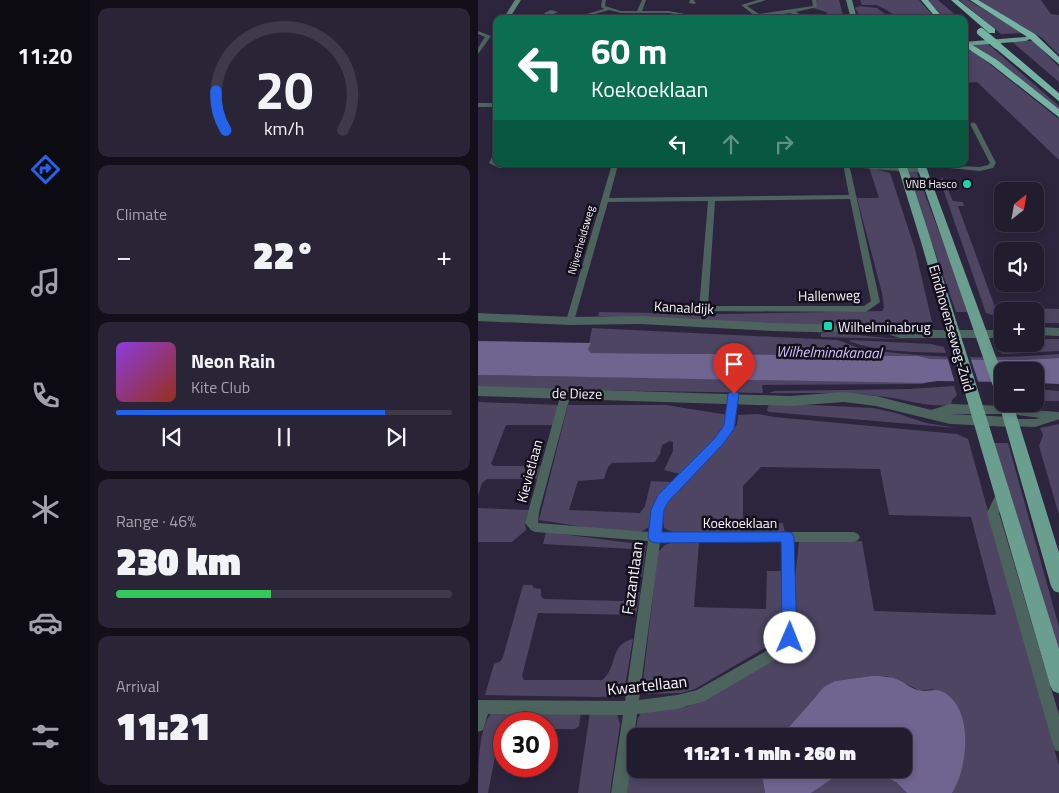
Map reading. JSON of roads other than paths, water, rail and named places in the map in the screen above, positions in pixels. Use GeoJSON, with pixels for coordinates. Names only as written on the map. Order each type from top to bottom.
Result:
{"type":"FeatureCollection","features":[{"type":"Feature","properties":{"kind":"highway"},"geometry":{"type":"LineString","coordinates":[[924,0],[937,15]]}},
{"type":"Feature","properties":{"kind":"highway"},"geometry":{"type":"LineString","coordinates":[[944,0],[961,15]]}},
{"type":"Feature","properties":{"kind":"highway"},"geometry":{"type":"LineString","coordinates":[[954,0],[1060,89]]}},
{"type":"Feature","properties":{"kind":"highway"},"geometry":{"type":"LineString","coordinates":[[973,0],[1032,36],[1060,63]]}},
{"type":"Feature","properties":{"kind":"highway"},"geometry":{"type":"LineString","coordinates":[[968,21],[1060,99]]}},
{"type":"Feature","properties":{"kind":"highway"},"geometry":{"type":"LineString","coordinates":[[968,44],[1060,116]]}},
{"type":"Feature","properties":{"kind":"main road"},"geometry":{"type":"LineString","coordinates":[[509,15],[518,1]]}},
{"type":"Feature","properties":{"kind":"main road"},"geometry":{"type":"LineString","coordinates":[[850,3],[858,15]]}},
{"type":"Feature","properties":{"kind":"main road"},"geometry":{"type":"LineString","coordinates":[[968,42],[1026,39],[1032,36]]}},
{"type":"Feature","properties":{"kind":"main road","name":"Eindhovenseweg-Zuid"},"geometry":{"type":"LineString","coordinates":[[905,167],[930,251],[951,331],[1060,685]]}},
{"type":"Feature","properties":{"kind":"main road","name":"Eindhovenseweg-Zuid"},"geometry":{"type":"LineString","coordinates":[[921,167],[994,370]]}},
{"type":"Feature","properties":{"kind":"main road"},"geometry":{"type":"LineString","coordinates":[[1008,412],[1060,586]]}},
{"type":"Feature","properties":{"kind":"street"},"geometry":{"type":"LineString","coordinates":[[604,0],[603,7],[608,9]]}},
{"type":"Feature","properties":{"kind":"street"},"geometry":{"type":"LineString","coordinates":[[639,12],[644,0]]}},
{"type":"Feature","properties":{"kind":"street"},"geometry":{"type":"LineString","coordinates":[[757,15],[743,5],[764,0]]}},
{"type":"Feature","properties":{"kind":"street"},"geometry":{"type":"LineString","coordinates":[[765,15],[813,8],[814,0]]}},
{"type":"Feature","properties":{"kind":"street"},"geometry":{"type":"LineString","coordinates":[[586,15],[608,9],[691,15]]}},
{"type":"Feature","properties":{"kind":"street"},"geometry":{"type":"LineString","coordinates":[[792,11],[797,15]]}},
{"type":"Feature","properties":{"kind":"street"},"geometry":{"type":"LineString","coordinates":[[478,32],[488,36],[478,52]]}},
{"type":"Feature","properties":{"kind":"street"},"geometry":{"type":"LineString","coordinates":[[478,105],[493,105]]}},
{"type":"Feature","properties":{"kind":"street"},"geometry":{"type":"LineString","coordinates":[[927,167],[944,170],[952,168],[980,169],[992,166],[993,163],[973,124]]}},
{"type":"Feature","properties":{"kind":"street","name":"Nijverheidsweg"},"geometry":{"type":"LineString","coordinates":[[570,321],[614,167]]}},
{"type":"Feature","properties":{"kind":"street"},"geometry":{"type":"LineString","coordinates":[[605,200],[852,197],[847,167]]}},
{"type":"Feature","properties":{"kind":"street","name":"Hallenweg"},"geometry":{"type":"LineString","coordinates":[[712,199],[703,309],[866,309],[876,302],[852,197]]}},
{"type":"Feature","properties":{"kind":"street","name":"Kanaaldijk"},"geometry":{"type":"LineString","coordinates":[[478,317],[570,321],[640,320],[772,327],[888,330],[900,334],[980,330]]}},
{"type":"Feature","properties":{"kind":"street"},"geometry":{"type":"LineString","coordinates":[[980,330],[994,328]]}},
{"type":"Feature","properties":{"kind":"street"},"geometry":{"type":"LineString","coordinates":[[980,330],[994,332]]}},
{"type":"Feature","properties":{"kind":"street"},"geometry":{"type":"LineString","coordinates":[[1044,331],[1060,332]]}},
{"type":"Feature","properties":{"kind":"street","name":"de Dieze"},"geometry":{"type":"LineString","coordinates":[[478,391],[733,397],[790,401],[844,398],[868,400],[933,413],[950,419],[1008,412]]}},
{"type":"Feature","properties":{"kind":"street","name":"Kievietlaan"},"geometry":{"type":"LineString","coordinates":[[566,393],[531,523],[535,527],[655,537]]}},
{"type":"Feature","properties":{"kind":"street","name":"Fazantlaan"},"geometry":{"type":"LineString","coordinates":[[619,793],[658,510],[663,499],[726,433],[732,419],[733,397]]}},
{"type":"Feature","properties":{"kind":"street"},"geometry":{"type":"LineString","coordinates":[[1008,412],[1035,423],[1059,416]]}},
{"type":"Feature","properties":{"kind":"street"},"geometry":{"type":"LineString","coordinates":[[1002,493],[993,513],[1060,744]]}},
{"type":"Feature","properties":{"kind":"street","name":"Koekoeklaan"},"geometry":{"type":"LineString","coordinates":[[655,537],[854,537]]}},
{"type":"Feature","properties":{"kind":"street","name":"Kwartellaan"},"geometry":{"type":"LineString","coordinates":[[480,707],[630,708],[677,702],[700,696],[780,650],[790,638],[788,537]]}},
{"type":"Feature","properties":{"kind":"street"},"geometry":{"type":"LineString","coordinates":[[1046,542],[1060,557]]}},
{"type":"Feature","properties":{"kind":"street"},"geometry":{"type":"LineString","coordinates":[[478,725],[480,707]]}},
{"type":"Feature","properties":{"kind":"place","name":"VNB Hasco"},"geometry":{"type":"Point","coordinates":[967,184]}},
{"type":"Feature","properties":{"kind":"place","name":"Wilhelminabrug"},"geometry":{"type":"Point","coordinates":[828,326]}},
{"type":"Feature","properties":{"kind":"water label","name":"Wilhelminakanaal"},"geometry":{"type":"Point","coordinates":[829,352]}}]}
